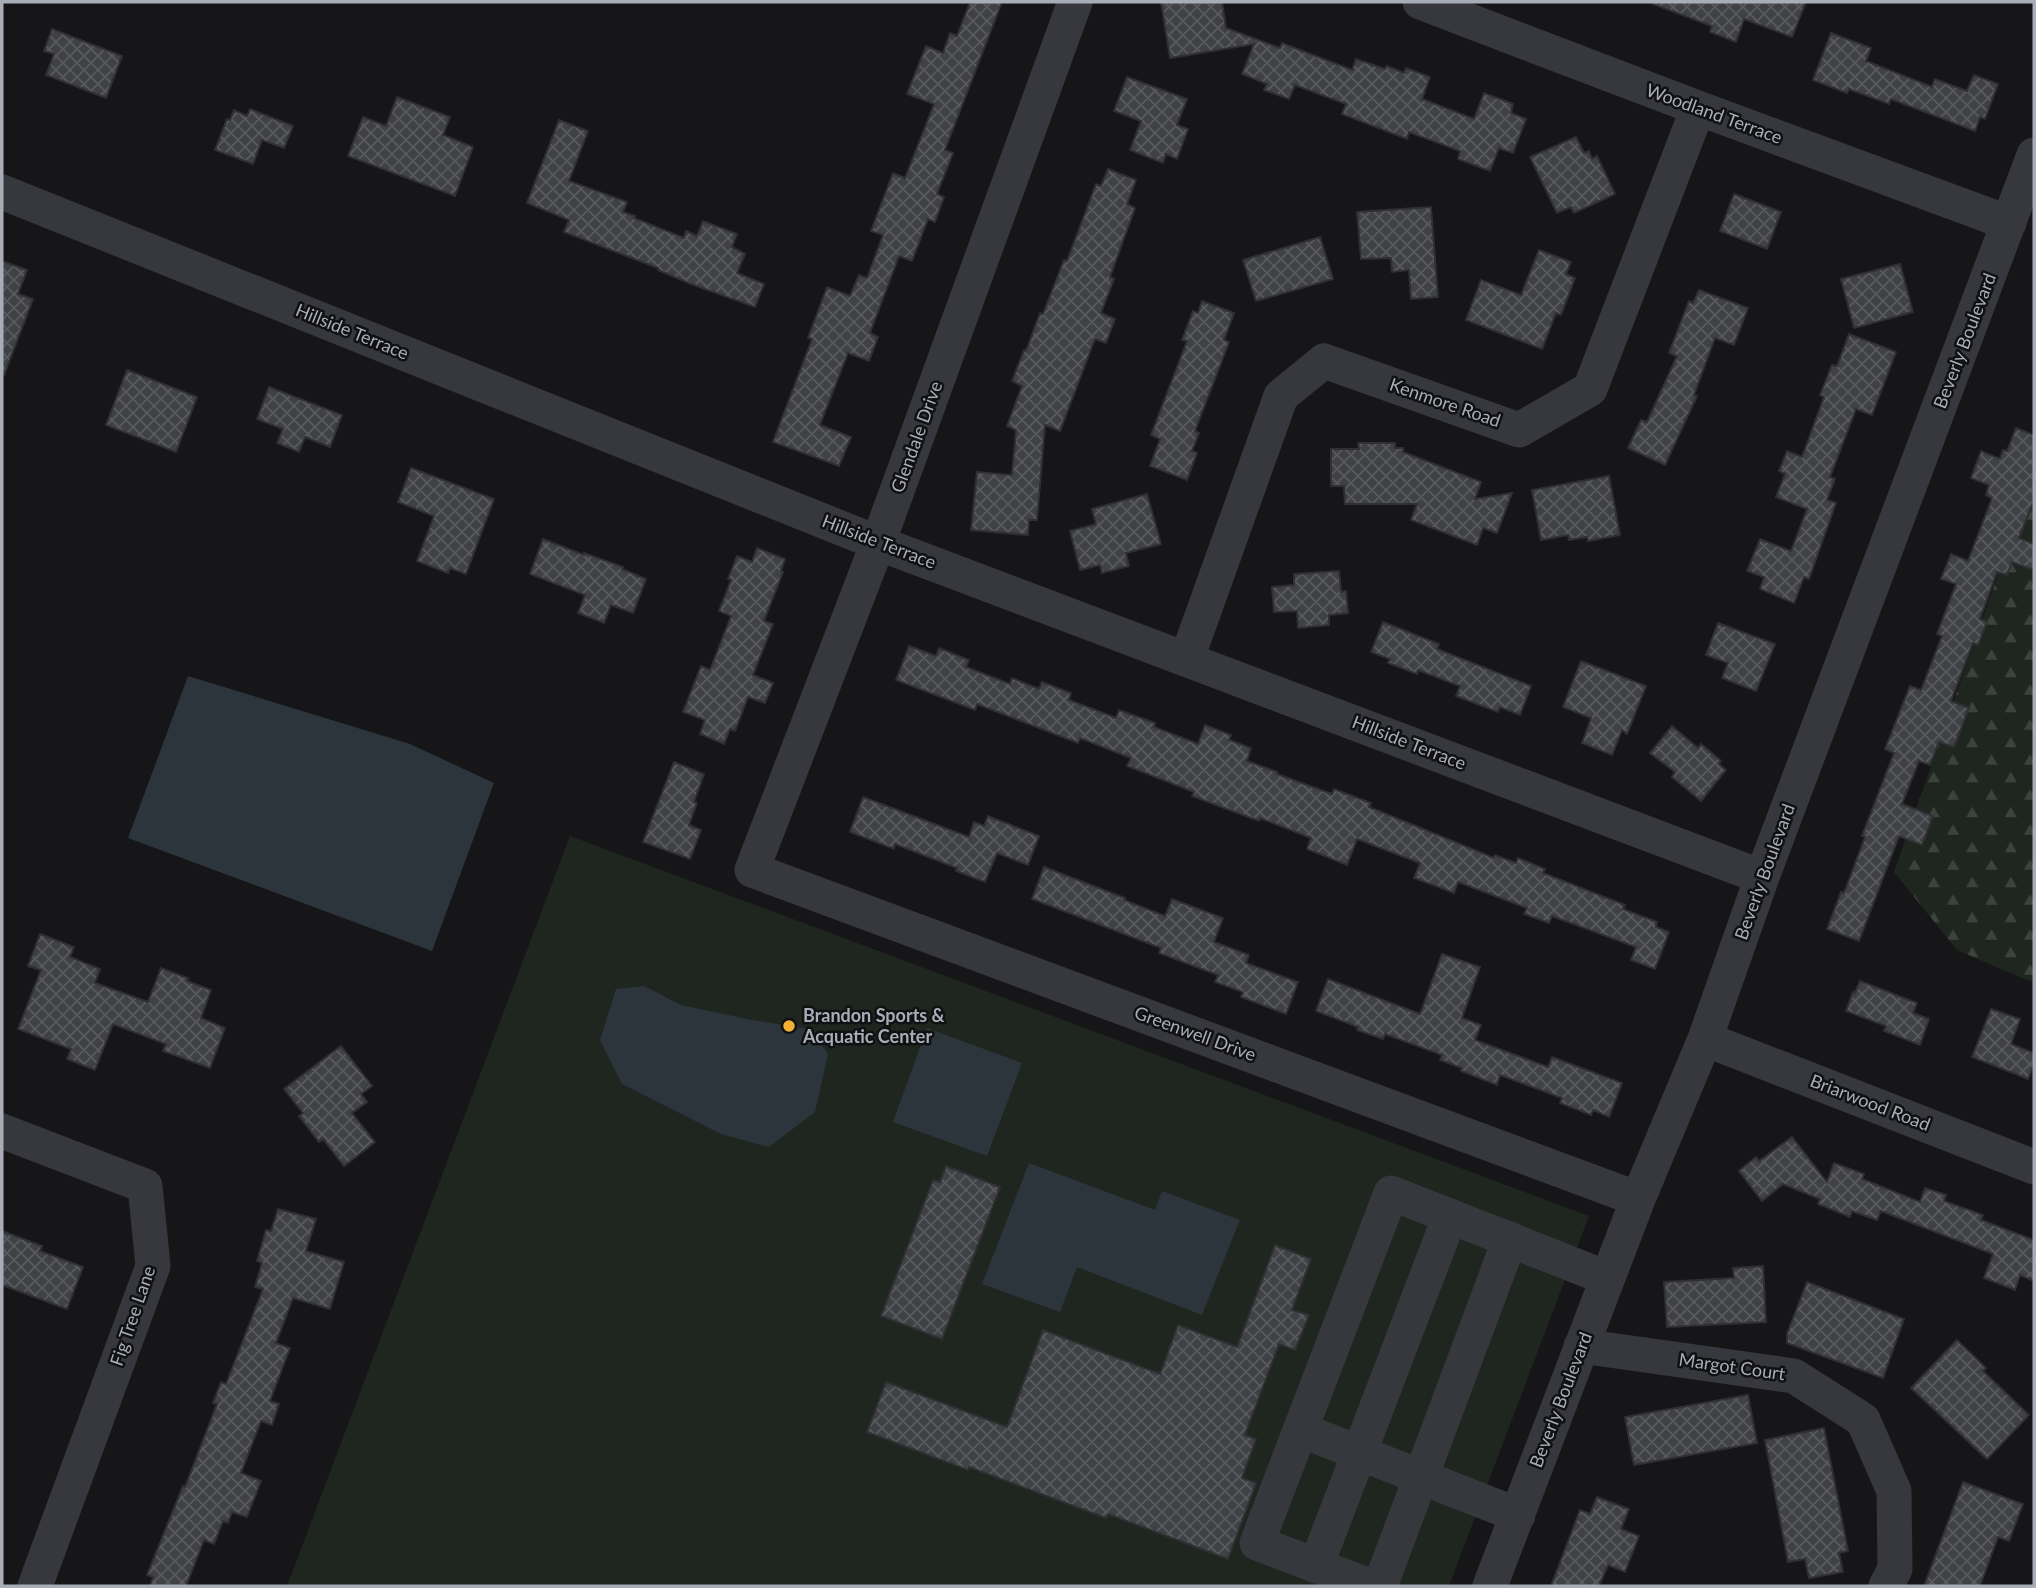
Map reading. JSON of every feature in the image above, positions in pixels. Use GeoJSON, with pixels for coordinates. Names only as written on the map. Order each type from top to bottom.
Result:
{"type":"FeatureCollection","features":[{"type":"Feature","properties":{"kind":"street","name":"Glendale Drive"},"geometry":{"type":"LineString","coordinates":[[752,870],[878,543],[1075,2]]}},
{"type":"Feature","properties":{"kind":"street","name":"Woodland Terrace"},"geometry":{"type":"LineString","coordinates":[[1420,2],[2009,223]]}},
{"type":"Feature","properties":{"kind":"street","name":"Kenmore Road"},"geometry":{"type":"LineString","coordinates":[[1187,658],[1281,396],[1324,361],[1519,430],[1590,389],[1698,108]]}},
{"type":"Feature","properties":{"kind":"street","name":"Beverly Boulevard"},"geometry":{"type":"LineString","coordinates":[[1490,1586],[1638,1199],[1705,1039],[1762,877],[2034,155]]}},
{"type":"Feature","properties":{"kind":"street","name":"Hillside Terrace"},"geometry":{"type":"LineString","coordinates":[[2,192],[878,543],[1762,877]]}},
{"type":"Feature","properties":{"kind":"street","name":"Greenwell Drive"},"geometry":{"type":"LineString","coordinates":[[752,870],[1638,1199]]}},
{"type":"Feature","properties":{"kind":"street","name":"Briarwood Road"},"geometry":{"type":"LineString","coordinates":[[1705,1039],[2034,1167]]}},
{"type":"Feature","properties":{"kind":"street","name":"Fig Tree Lane"},"geometry":{"type":"LineString","coordinates":[[2,1131],[145,1186],[153,1266],[35,1586]]}},
{"type":"Feature","properties":{"kind":"street"},"geometry":{"type":"LineString","coordinates":[[1370,1586],[1258,1543],[1391,1193],[1607,1278]]}},
{"type":"Feature","properties":{"kind":"street"},"geometry":{"type":"LineString","coordinates":[[1316,1566],[1450,1216]]}},
{"type":"Feature","properties":{"kind":"street"},"geometry":{"type":"LineString","coordinates":[[1380,1586],[1510,1239]]}},
{"type":"Feature","properties":{"kind":"street","name":"Margot Court"},"geometry":{"type":"LineString","coordinates":[[1581,1346],[1794,1376],[1863,1420],[1894,1491],[1895,1569],[1886,1586]]}},
{"type":"Feature","properties":{"kind":"street"},"geometry":{"type":"LineString","coordinates":[[1301,1430],[1518,1515]]}},
{"type":"Feature","properties":{"kind":"green space"},"geometry":{"type":"Polygon","coordinates":[[[2034,472],[2034,983],[1957,950],[1894,872],[2034,472]]]}},
{"type":"Feature","properties":{"kind":"green space","name":"Brandon Sports & Acquatic Center"},"geometry":{"type":"Polygon","coordinates":[[[570,836],[1589,1216],[1449,1586],[287,1586],[570,836]]]}},
{"type":"Feature","properties":{"kind":"shaded area"},"geometry":{"type":"Polygon","coordinates":[[[188,676],[410,744],[494,783],[432,951],[128,838],[188,676]]]}},
{"type":"Feature","properties":{"kind":"shaded area"},"geometry":{"type":"Polygon","coordinates":[[[644,986],[681,1005],[810,1029],[828,1054],[815,1112],[769,1147],[721,1134],[622,1084],[600,1040],[616,989],[644,986]]]}},
{"type":"Feature","properties":{"kind":"shaded area"},"geometry":{"type":"Polygon","coordinates":[[[927,1028],[1022,1063],[987,1156],[893,1122],[927,1028]]]}},
{"type":"Feature","properties":{"kind":"shaded area"},"geometry":{"type":"Polygon","coordinates":[[[1029,1163],[1155,1210],[1162,1191],[1240,1220],[1202,1315],[1077,1267],[1060,1312],[982,1284],[1029,1163]]]}},
{"type":"Feature","properties":{"kind":"building"},"geometry":{"type":"Polygon","coordinates":[[[970,2],[1002,2],[945,150],[953,153],[937,194],[944,197],[935,222],[928,219],[912,261],[899,256],[870,333],[878,337],[869,361],[848,353],[820,425],[851,437],[839,466],[773,442],[812,339],[808,338],[827,287],[850,296],[859,275],[867,278],[883,235],[871,231],[893,173],[905,178],[934,104],[907,94],[926,46],[943,53],[950,33],[957,36],[970,2]]]}},
{"type":"Feature","properties":{"kind":"building"},"geometry":{"type":"Polygon","coordinates":[[[1161,2],[1222,2],[1226,28],[1280,48],[1282,43],[1352,70],[1356,59],[1404,73],[1406,68],[1430,77],[1422,99],[1474,119],[1484,93],[1513,104],[1511,113],[1526,119],[1513,153],[1499,148],[1490,171],[1458,159],[1460,151],[1409,132],[1407,139],[1342,114],[1346,104],[1295,85],[1289,99],[1264,90],[1267,84],[1242,74],[1254,44],[1170,58],[1161,2]]]}},
{"type":"Feature","properties":{"kind":"building"},"geometry":{"type":"Polygon","coordinates":[[[1653,2],[1806,2],[1792,37],[1744,19],[1736,42],[1710,32],[1712,26],[1653,2]]]}},
{"type":"Feature","properties":{"kind":"building"},"geometry":{"type":"Polygon","coordinates":[[[52,29],[122,56],[106,98],[46,75],[54,54],[44,51],[52,29]]]}},
{"type":"Feature","properties":{"kind":"building"},"geometry":{"type":"Polygon","coordinates":[[[1831,33],[1871,48],[1866,61],[1932,87],[1935,79],[1967,91],[1974,75],[1998,84],[1985,119],[1980,117],[1975,131],[1891,99],[1889,104],[1849,89],[1847,93],[1813,80],[1831,33]]]}},
{"type":"Feature","properties":{"kind":"building"},"geometry":{"type":"Polygon","coordinates":[[[1127,77],[1187,99],[1177,125],[1188,129],[1177,159],[1166,154],[1163,163],[1130,150],[1141,121],[1114,111],[1127,77]]]}},
{"type":"Feature","properties":{"kind":"building"},"geometry":{"type":"Polygon","coordinates":[[[397,97],[450,117],[443,135],[473,147],[455,196],[348,156],[363,117],[386,126],[397,97]]]}},
{"type":"Feature","properties":{"kind":"building"},"geometry":{"type":"Polygon","coordinates":[[[250,109],[293,126],[284,148],[262,140],[253,164],[215,150],[227,119],[230,120],[234,110],[247,116],[250,109]]]}},
{"type":"Feature","properties":{"kind":"building"},"geometry":{"type":"Polygon","coordinates":[[[559,120],[588,131],[569,181],[627,202],[623,212],[684,238],[686,231],[697,236],[703,221],[737,234],[732,247],[745,254],[737,273],[764,284],[755,307],[564,232],[569,220],[527,203],[559,120]]]}},
{"type":"Feature","properties":{"kind":"building"},"geometry":{"type":"Polygon","coordinates":[[[1576,137],[1584,153],[1589,151],[1592,159],[1597,156],[1615,194],[1574,213],[1571,207],[1557,213],[1530,157],[1576,137]]]}},
{"type":"Feature","properties":{"kind":"building"},"geometry":{"type":"Polygon","coordinates":[[[1108,169],[1136,180],[1127,204],[1135,208],[1110,277],[1114,279],[1101,313],[1115,319],[1106,343],[1095,339],[1060,431],[1045,425],[1037,520],[1029,520],[1028,535],[971,530],[977,472],[1012,475],[1016,430],[1007,426],[1022,386],[1012,381],[1064,260],[1067,261],[1096,184],[1101,186],[1108,169]]]}},
{"type":"Feature","properties":{"kind":"building"},"geometry":{"type":"Polygon","coordinates":[[[1734,194],[1781,212],[1767,249],[1720,231],[1734,194]]]}},
{"type":"Feature","properties":{"kind":"building"},"geometry":{"type":"Polygon","coordinates":[[[1431,207],[1438,297],[1411,299],[1409,270],[1392,272],[1391,258],[1361,259],[1357,212],[1431,207]]]}},
{"type":"Feature","properties":{"kind":"building"},"geometry":{"type":"Polygon","coordinates":[[[1320,237],[1333,279],[1256,301],[1243,260],[1320,237]]]}},
{"type":"Feature","properties":{"kind":"building"},"geometry":{"type":"Polygon","coordinates":[[[1539,250],[1571,262],[1566,274],[1575,278],[1561,315],[1556,313],[1542,349],[1466,320],[1481,280],[1521,295],[1539,250]]]}},
{"type":"Feature","properties":{"kind":"building"},"geometry":{"type":"Polygon","coordinates":[[[2,261],[27,270],[18,294],[33,299],[4,375],[2,374],[2,261]]]}},
{"type":"Feature","properties":{"kind":"building"},"geometry":{"type":"Polygon","coordinates":[[[1900,264],[1913,312],[1854,328],[1841,279],[1900,264]]]}},
{"type":"Feature","properties":{"kind":"building"},"geometry":{"type":"Polygon","coordinates":[[[1699,290],[1748,308],[1734,345],[1715,338],[1694,395],[1697,396],[1665,465],[1628,448],[1641,420],[1647,422],[1677,356],[1669,353],[1689,301],[1693,303],[1699,290]]]}},
{"type":"Feature","properties":{"kind":"building"},"geometry":{"type":"Polygon","coordinates":[[[1202,301],[1234,313],[1224,340],[1229,342],[1195,431],[1199,433],[1192,451],[1197,453],[1187,480],[1150,466],[1160,439],[1151,435],[1187,341],[1182,340],[1193,311],[1198,313],[1202,301]]]}},
{"type":"Feature","properties":{"kind":"building"},"geometry":{"type":"Polygon","coordinates":[[[1849,334],[1896,352],[1872,415],[1856,409],[1830,477],[1835,479],[1827,500],[1836,503],[1809,579],[1804,577],[1794,603],[1760,589],[1764,577],[1747,571],[1760,539],[1791,551],[1807,509],[1776,497],[1785,474],[1779,471],[1787,451],[1802,457],[1824,397],[1820,395],[1832,365],[1837,366],[1849,334]]]}},
{"type":"Feature","properties":{"kind":"building"},"geometry":{"type":"Polygon","coordinates":[[[127,370],[197,397],[176,452],[106,425],[127,370]]]}},
{"type":"Feature","properties":{"kind":"building"},"geometry":{"type":"Polygon","coordinates":[[[269,387],[342,415],[330,447],[305,437],[299,452],[277,443],[283,429],[257,419],[269,387]]]}},
{"type":"Feature","properties":{"kind":"building"},"geometry":{"type":"Polygon","coordinates":[[[2016,428],[2034,435],[2034,500],[2019,538],[2034,544],[2034,570],[2012,562],[2007,575],[1997,572],[1980,619],[1987,622],[1978,645],[1973,643],[1951,701],[1969,708],[1954,747],[1939,742],[1930,765],[1919,761],[1902,804],[1933,816],[1922,845],[1899,836],[1859,941],[1827,929],[1841,892],[1844,893],[1865,837],[1862,836],[1894,753],[1885,749],[1910,686],[1921,690],[1942,636],[1937,634],[1956,584],[1941,579],[1951,554],[1968,561],[1992,498],[1986,495],[1989,485],[1971,478],[1981,451],[2000,459],[2003,450],[2007,451],[2016,428]]]}},
{"type":"Feature","properties":{"kind":"building"},"geometry":{"type":"Polygon","coordinates":[[[1358,443],[1395,443],[1395,448],[1403,448],[1403,452],[1481,482],[1475,499],[1512,493],[1497,533],[1483,528],[1477,545],[1411,520],[1417,504],[1345,504],[1344,486],[1331,486],[1331,449],[1359,449],[1358,443]]]}},
{"type":"Feature","properties":{"kind":"building"},"geometry":{"type":"Polygon","coordinates":[[[411,468],[494,499],[466,574],[450,568],[448,573],[417,561],[434,516],[398,502],[411,468]]]}},
{"type":"Feature","properties":{"kind":"building"},"geometry":{"type":"Polygon","coordinates":[[[1609,476],[1620,535],[1588,541],[1587,537],[1569,540],[1568,535],[1541,540],[1532,490],[1609,476]]]}},
{"type":"Feature","properties":{"kind":"building"},"geometry":{"type":"Polygon","coordinates":[[[1147,494],[1161,544],[1126,553],[1129,566],[1102,573],[1100,565],[1080,570],[1070,531],[1096,524],[1092,509],[1147,494]]]}},
{"type":"Feature","properties":{"kind":"building"},"geometry":{"type":"Polygon","coordinates":[[[543,539],[623,567],[622,569],[646,579],[633,613],[611,605],[604,623],[578,613],[585,595],[530,574],[543,539]]]}},
{"type":"Feature","properties":{"kind":"building"},"geometry":{"type":"Polygon","coordinates":[[[757,548],[785,559],[781,571],[783,572],[764,621],[773,624],[753,675],[773,683],[765,703],[748,697],[735,731],[730,729],[724,744],[700,734],[705,720],[683,712],[701,666],[710,670],[731,616],[719,611],[737,556],[752,562],[757,548]]]}},
{"type":"Feature","properties":{"kind":"building"},"geometry":{"type":"Polygon","coordinates":[[[1339,571],[1341,592],[1346,591],[1348,613],[1329,615],[1329,625],[1298,628],[1297,611],[1274,612],[1272,587],[1294,585],[1294,574],[1339,571]]]}},
{"type":"Feature","properties":{"kind":"building"},"geometry":{"type":"Polygon","coordinates":[[[1383,622],[1439,644],[1437,649],[1531,686],[1520,715],[1500,707],[1498,712],[1456,696],[1460,686],[1418,670],[1417,674],[1388,663],[1390,659],[1371,652],[1383,622]]]}},
{"type":"Feature","properties":{"kind":"building"},"geometry":{"type":"Polygon","coordinates":[[[1718,623],[1775,644],[1756,691],[1722,678],[1728,663],[1706,655],[1718,623]]]}},
{"type":"Feature","properties":{"kind":"building"},"geometry":{"type":"Polygon","coordinates":[[[909,646],[936,656],[939,648],[969,660],[966,667],[1010,684],[1012,678],[1039,689],[1042,682],[1071,693],[1069,700],[1116,718],[1119,710],[1155,723],[1154,727],[1198,744],[1205,725],[1231,735],[1229,740],[1251,748],[1247,761],[1277,774],[1332,794],[1334,789],[1371,803],[1369,807],[1494,858],[1495,855],[1516,863],[1518,858],[1545,869],[1543,873],[1625,905],[1623,909],[1657,922],[1656,927],[1669,932],[1655,969],[1631,960],[1636,947],[1552,916],[1549,923],[1524,914],[1527,908],[1458,882],[1454,893],[1414,878],[1420,863],[1357,839],[1347,865],[1307,849],[1311,838],[1192,796],[1194,792],[1127,766],[1131,758],[1080,738],[1078,743],[977,704],[975,710],[896,680],[909,646]]]}},
{"type":"Feature","properties":{"kind":"building"},"geometry":{"type":"Polygon","coordinates":[[[1581,661],[1646,686],[1627,734],[1622,730],[1612,755],[1582,743],[1591,718],[1563,707],[1581,661]]]}},
{"type":"Feature","properties":{"kind":"building"},"geometry":{"type":"Polygon","coordinates":[[[1672,726],[1698,748],[1701,744],[1721,761],[1719,764],[1726,770],[1701,801],[1672,777],[1675,772],[1650,753],[1672,726]]]}},
{"type":"Feature","properties":{"kind":"building"},"geometry":{"type":"Polygon","coordinates":[[[674,762],[704,774],[689,825],[701,830],[690,859],[643,842],[674,762]]]}},
{"type":"Feature","properties":{"kind":"building"},"geometry":{"type":"Polygon","coordinates":[[[863,797],[969,837],[974,822],[984,826],[988,816],[1039,836],[1028,865],[997,853],[985,882],[895,844],[894,849],[850,832],[863,797]]]}},
{"type":"Feature","properties":{"kind":"building"},"geometry":{"type":"Polygon","coordinates":[[[1044,867],[1165,916],[1172,899],[1223,918],[1214,942],[1249,955],[1246,963],[1298,982],[1286,1014],[1241,997],[1243,992],[1215,982],[1218,975],[1159,953],[1161,948],[1032,899],[1044,867]]]}},
{"type":"Feature","properties":{"kind":"building"},"geometry":{"type":"Polygon","coordinates":[[[40,934],[74,947],[70,957],[100,969],[95,983],[148,1002],[161,968],[211,990],[201,1018],[225,1028],[210,1068],[163,1051],[166,1044],[113,1024],[95,1070],[67,1059],[71,1049],[18,1029],[41,970],[28,966],[40,934]]]}},
{"type":"Feature","properties":{"kind":"building"},"geometry":{"type":"Polygon","coordinates":[[[1442,954],[1480,967],[1462,1018],[1481,1025],[1475,1040],[1548,1067],[1552,1057],[1622,1083],[1609,1117],[1593,1110],[1591,1115],[1560,1103],[1562,1098],[1500,1075],[1497,1085],[1440,1060],[1442,1055],[1385,1034],[1383,1039],[1357,1030],[1358,1027],[1316,1011],[1328,979],[1420,1014],[1442,954]]]}},
{"type":"Feature","properties":{"kind":"building"},"geometry":{"type":"Polygon","coordinates":[[[1860,981],[1917,1003],[1913,1013],[1929,1019],[1920,1045],[1884,1031],[1886,1026],[1846,1011],[1860,981]]]}},
{"type":"Feature","properties":{"kind":"building"},"geometry":{"type":"Polygon","coordinates":[[[1991,1009],[2020,1019],[2011,1044],[2034,1053],[2034,1064],[2028,1079],[1972,1057],[1991,1009]]]}},
{"type":"Feature","properties":{"kind":"building"},"geometry":{"type":"Polygon","coordinates":[[[341,1046],[372,1086],[361,1094],[367,1102],[352,1113],[375,1142],[344,1166],[323,1139],[319,1142],[299,1116],[303,1113],[284,1089],[341,1046]]]}},
{"type":"Feature","properties":{"kind":"building"},"geometry":{"type":"Polygon","coordinates":[[[1792,1137],[1827,1182],[1834,1163],[1864,1174],[1862,1179],[1920,1202],[1925,1188],[1946,1195],[1944,1201],[1983,1215],[1981,1220],[2034,1240],[2034,1281],[2020,1275],[2015,1290],[1984,1278],[1993,1254],[1881,1211],[1877,1220],[1852,1211],[1850,1217],[1818,1204],[1820,1199],[1783,1184],[1762,1201],[1739,1171],[1756,1157],[1759,1161],[1792,1137]]]}},
{"type":"Feature","properties":{"kind":"building"},"geometry":{"type":"Polygon","coordinates":[[[946,1166],[1000,1187],[942,1339],[881,1316],[933,1180],[940,1182],[946,1166]]]}},
{"type":"Feature","properties":{"kind":"building"},"geometry":{"type":"Polygon","coordinates":[[[278,1209],[316,1219],[306,1251],[344,1262],[330,1309],[293,1298],[276,1343],[290,1348],[270,1401],[279,1404],[272,1425],[261,1421],[241,1473],[261,1481],[247,1517],[232,1512],[228,1523],[223,1521],[214,1544],[204,1540],[186,1586],[150,1586],[153,1577],[147,1575],[217,1404],[213,1403],[221,1382],[226,1384],[263,1289],[255,1287],[262,1263],[257,1261],[266,1230],[271,1231],[278,1209]]]}},
{"type":"Feature","properties":{"kind":"building"},"geometry":{"type":"Polygon","coordinates":[[[2,1231],[42,1246],[40,1251],[83,1267],[67,1309],[2,1285],[2,1231]]]}},
{"type":"Feature","properties":{"kind":"building"},"geometry":{"type":"Polygon","coordinates":[[[1275,1245],[1311,1259],[1292,1310],[1309,1315],[1295,1350],[1279,1344],[1245,1435],[1256,1439],[1242,1478],[1256,1483],[1228,1559],[1108,1514],[1106,1518],[867,1432],[886,1382],[1007,1427],[1043,1330],[1160,1374],[1178,1325],[1237,1347],[1275,1245]]]}},
{"type":"Feature","properties":{"kind":"building"},"geometry":{"type":"Polygon","coordinates":[[[1763,1266],[1766,1322],[1667,1327],[1664,1282],[1734,1278],[1733,1268],[1763,1266]]]}},
{"type":"Feature","properties":{"kind":"building"},"geometry":{"type":"Polygon","coordinates":[[[1807,1282],[1904,1319],[1883,1378],[1787,1343],[1787,1334],[1807,1282]]]}},
{"type":"Feature","properties":{"kind":"building"},"geometry":{"type":"Polygon","coordinates":[[[1957,1340],[1986,1368],[1983,1371],[2029,1415],[1987,1459],[1911,1388],[1957,1340]]]}},
{"type":"Feature","properties":{"kind":"building"},"geometry":{"type":"Polygon","coordinates":[[[1748,1395],[1757,1443],[1634,1465],[1625,1417],[1748,1395]]]}},
{"type":"Feature","properties":{"kind":"building"},"geometry":{"type":"Polygon","coordinates":[[[1824,1428],[1848,1551],[1839,1553],[1843,1572],[1809,1578],[1805,1559],[1788,1562],[1765,1440],[1824,1428]]]}},
{"type":"Feature","properties":{"kind":"building"},"geometry":{"type":"Polygon","coordinates":[[[1963,1482],[2023,1504],[2009,1541],[1998,1537],[1980,1586],[1924,1586],[1963,1482]]]}},
{"type":"Feature","properties":{"kind":"building"},"geometry":{"type":"Polygon","coordinates":[[[1597,1497],[1629,1509],[1621,1529],[1639,1536],[1625,1572],[1608,1565],[1599,1586],[1551,1586],[1580,1510],[1590,1514],[1597,1497]]]}},
{"type":"Feature","properties":{"kind":"place","name":"Brandon Sports & Acquatic Center"},"geometry":{"type":"Point","coordinates":[789,1026]}}]}
